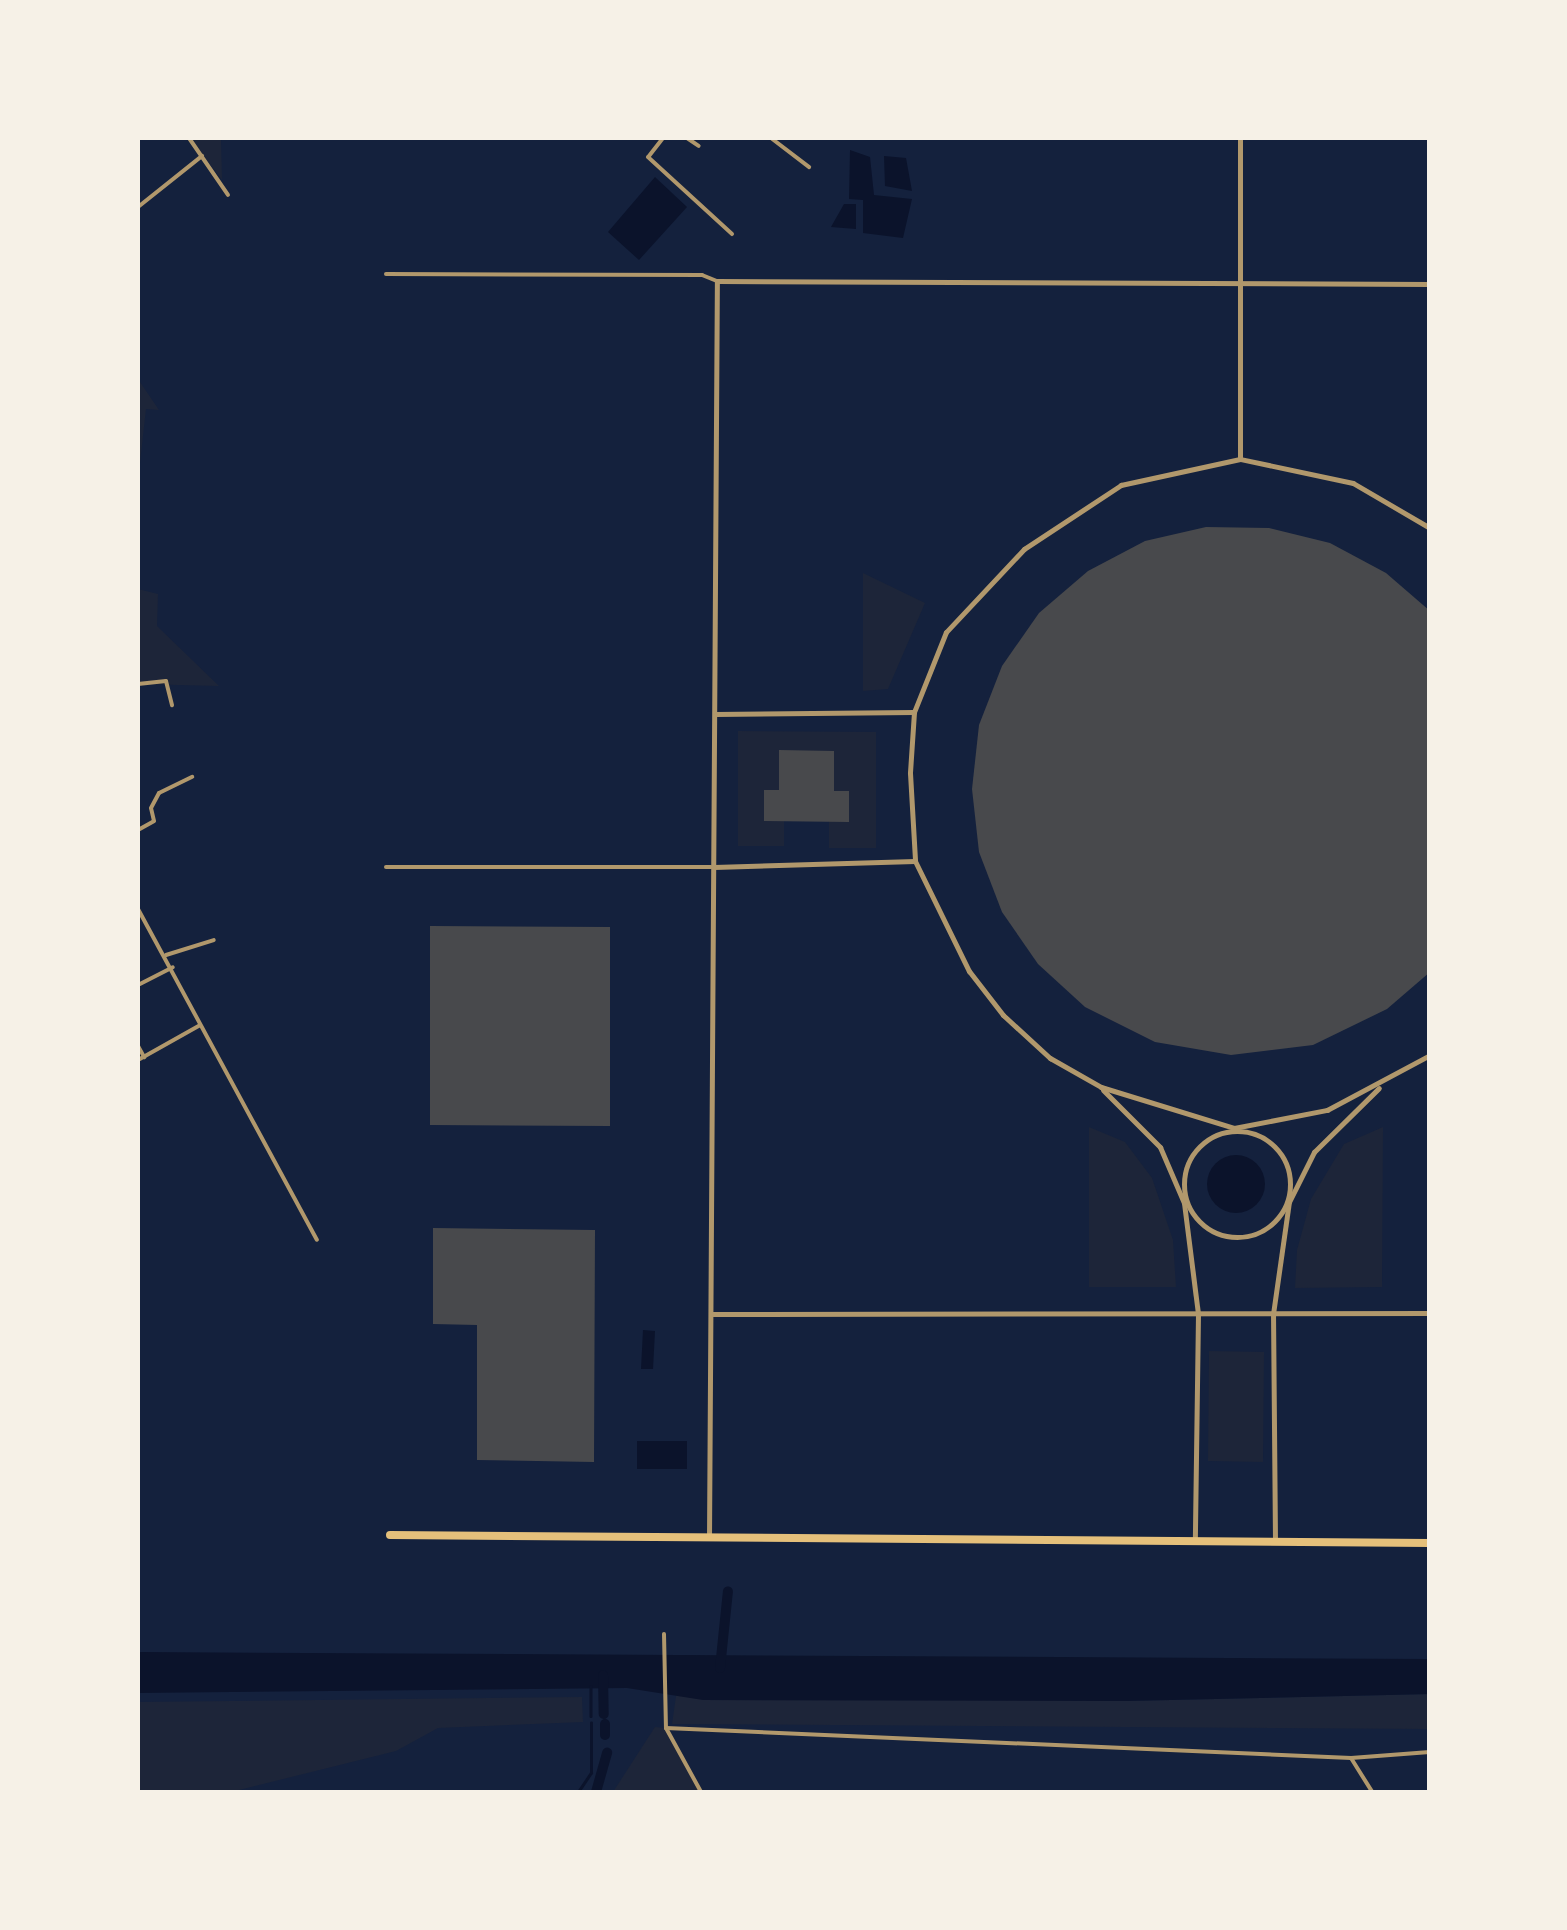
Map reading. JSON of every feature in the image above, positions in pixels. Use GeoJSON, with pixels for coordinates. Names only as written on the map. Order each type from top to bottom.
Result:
{"type":"FeatureCollection","features":[{"type":"Feature","properties":{"kind":"main road"},"geometry":{"type":"LineString","coordinates":[[390,1536],[1430,1543]]}},
{"type":"Feature","properties":{"kind":"street"},"geometry":{"type":"LineString","coordinates":[[189,138],[228,195]]}},
{"type":"Feature","properties":{"kind":"street"},"geometry":{"type":"LineString","coordinates":[[664,138],[648,157],[732,234]]}},
{"type":"Feature","properties":{"kind":"street"},"geometry":{"type":"LineString","coordinates":[[688,138],[699,146]]}},
{"type":"Feature","properties":{"kind":"street"},"geometry":{"type":"LineString","coordinates":[[770,138],[808,167]]}},
{"type":"Feature","properties":{"kind":"street"},"geometry":{"type":"LineString","coordinates":[[1240,138],[1240,458]]}},
{"type":"Feature","properties":{"kind":"street"},"geometry":{"type":"LineString","coordinates":[[138,208],[202,156]]}},
{"type":"Feature","properties":{"kind":"street"},"geometry":{"type":"LineString","coordinates":[[386,274],[702,275],[717,281],[1430,284]]}},
{"type":"Feature","properties":{"kind":"street"},"geometry":{"type":"LineString","coordinates":[[709,1538],[717,281]]}},
{"type":"Feature","properties":{"kind":"street"},"geometry":{"type":"LineString","coordinates":[[1276,1541],[1272,1314],[1289,1202],[1281,1154],[1256,1134],[1163,1112],[1101,1088],[1050,1058],[1003,1015],[969,971],[915,861],[914,712],[946,632],[1024,549],[1121,485],[1240,458],[1353,483],[1430,528]]}},
{"type":"Feature","properties":{"kind":"street"},"geometry":{"type":"LineString","coordinates":[[138,684],[166,681],[172,705]]}},
{"type":"Feature","properties":{"kind":"street"},"geometry":{"type":"LineString","coordinates":[[715,714],[914,712]]}},
{"type":"Feature","properties":{"kind":"street"},"geometry":{"type":"LineString","coordinates":[[138,830],[154,821],[152,802],[159,793],[192,777]]}},
{"type":"Feature","properties":{"kind":"street"},"geometry":{"type":"LineString","coordinates":[[386,868],[714,867],[915,861]]}},
{"type":"Feature","properties":{"kind":"street"},"geometry":{"type":"LineString","coordinates":[[138,912],[173,967],[200,1026],[317,1240]]}},
{"type":"Feature","properties":{"kind":"street"},"geometry":{"type":"LineString","coordinates":[[166,955],[214,940]]}},
{"type":"Feature","properties":{"kind":"street"},"geometry":{"type":"LineString","coordinates":[[138,985],[173,967]]}},
{"type":"Feature","properties":{"kind":"street"},"geometry":{"type":"LineString","coordinates":[[138,1060],[200,1026]]}},
{"type":"Feature","properties":{"kind":"street"},"geometry":{"type":"LineString","coordinates":[[138,1046],[144,1056]]}},
{"type":"Feature","properties":{"kind":"street"},"geometry":{"type":"LineString","coordinates":[[1184,1203],[1195,1151],[1234,1128],[1327,1110],[1383,1084],[1430,1055]]}},
{"type":"Feature","properties":{"kind":"street"},"geometry":{"type":"LineString","coordinates":[[1184,1203],[1206,1226],[1237,1236],[1268,1227],[1289,1202],[1314,1152],[1383,1084]]}},
{"type":"Feature","properties":{"kind":"street"},"geometry":{"type":"LineString","coordinates":[[1101,1088],[1160,1147],[1184,1203],[1198,1314],[1195,1542]]}},
{"type":"Feature","properties":{"kind":"street"},"geometry":{"type":"LineString","coordinates":[[711,1314],[1430,1314]]}},
{"type":"Feature","properties":{"kind":"street"},"geometry":{"type":"LineString","coordinates":[[664,1634],[670,1706],[666,1728],[701,1792]]}},
{"type":"Feature","properties":{"kind":"street"},"geometry":{"type":"LineString","coordinates":[[666,1728],[1351,1758],[1430,1752]]}},
{"type":"Feature","properties":{"kind":"street"},"geometry":{"type":"LineString","coordinates":[[1351,1758],[1372,1792]]}},
{"type":"Feature","properties":{"kind":"shaded area"},"geometry":{"type":"Polygon","coordinates":[[[190,138],[221,138],[222,180],[190,138]]]}},
{"type":"Feature","properties":{"kind":"shaded area"},"geometry":{"type":"Polygon","coordinates":[[[850,150],[870,157],[874,195],[912,199],[903,238],[863,233],[863,200],[849,199],[850,150]]]}},
{"type":"Feature","properties":{"kind":"shaded area"},"geometry":{"type":"Polygon","coordinates":[[[884,156],[906,158],[912,191],[885,186],[884,156]]]}},
{"type":"Feature","properties":{"kind":"shaded area"},"geometry":{"type":"Polygon","coordinates":[[[655,177],[687,207],[639,260],[608,232],[655,177]]]}},
{"type":"Feature","properties":{"kind":"shaded area"},"geometry":{"type":"Polygon","coordinates":[[[844,204],[856,204],[856,229],[831,227],[844,204]]]}},
{"type":"Feature","properties":{"kind":"shaded area"},"geometry":{"type":"Polygon","coordinates":[[[138,379],[159,410],[146,409],[138,481],[138,379]]]}},
{"type":"Feature","properties":{"kind":"shaded area"},"geometry":{"type":"Polygon","coordinates":[[[863,573],[925,603],[888,689],[863,691],[863,573]]]}},
{"type":"Feature","properties":{"kind":"shaded area"},"geometry":{"type":"Polygon","coordinates":[[[138,589],[158,594],[157,626],[219,686],[138,684],[138,589]]]}},
{"type":"Feature","properties":{"kind":"shaded area"},"geometry":{"type":"Polygon","coordinates":[[[738,731],[876,732],[876,848],[829,848],[829,822],[848,791],[834,791],[834,751],[779,751],[779,790],[764,790],[764,820],[784,821],[784,846],[738,846],[738,731]]]}},
{"type":"Feature","properties":{"kind":"shaded area"},"geometry":{"type":"Polygon","coordinates":[[[1089,1127],[1125,1142],[1152,1178],[1173,1240],[1176,1287],[1089,1287],[1089,1127]]]}},
{"type":"Feature","properties":{"kind":"shaded area"},"geometry":{"type":"Polygon","coordinates":[[[1383,1127],[1382,1287],[1295,1288],[1297,1250],[1311,1199],[1344,1144],[1383,1127]]]}},
{"type":"Feature","properties":{"kind":"shaded area"},"geometry":{"type":"Polygon","coordinates":[[[1236,1155],[1257,1163],[1265,1184],[1257,1205],[1236,1213],[1215,1205],[1207,1184],[1215,1163],[1236,1155]]]}},
{"type":"Feature","properties":{"kind":"shaded area"},"geometry":{"type":"Polygon","coordinates":[[[643,1330],[655,1331],[653,1369],[641,1369],[643,1330]]]}},
{"type":"Feature","properties":{"kind":"shaded area"},"geometry":{"type":"Polygon","coordinates":[[[1209,1351],[1264,1352],[1263,1462],[1208,1461],[1209,1351]]]}},
{"type":"Feature","properties":{"kind":"shaded area"},"geometry":{"type":"Polygon","coordinates":[[[637,1441],[687,1441],[687,1469],[637,1469],[637,1441]]]}},
{"type":"Feature","properties":{"kind":"shaded area"},"geometry":{"type":"Polygon","coordinates":[[[138,1652],[1429,1659],[1430,1694],[1125,1701],[703,1700],[627,1688],[138,1693],[138,1652]]]}},
{"type":"Feature","properties":{"kind":"shaded area"},"geometry":{"type":"Polygon","coordinates":[[[1430,1694],[1429,1729],[672,1724],[676,1696],[1125,1701],[1430,1694]]]}},
{"type":"Feature","properties":{"kind":"shaded area"},"geometry":{"type":"Polygon","coordinates":[[[582,1697],[583,1722],[438,1728],[396,1751],[231,1792],[138,1792],[138,1702],[582,1697]]]}},
{"type":"Feature","properties":{"kind":"shaded area"},"geometry":{"type":"Polygon","coordinates":[[[655,1727],[666,1728],[701,1792],[613,1792],[655,1727]]]}},
{"type":"Feature","properties":{"kind":"building"},"geometry":{"type":"Polygon","coordinates":[[[1206,527],[1269,528],[1330,543],[1386,573],[1430,611],[1430,972],[1387,1009],[1313,1045],[1231,1055],[1155,1042],[1085,1007],[1038,964],[1002,912],[979,852],[972,789],[979,725],[1002,666],[1039,613],[1088,571],[1145,541],[1206,527]]]}},
{"type":"Feature","properties":{"kind":"building"},"geometry":{"type":"Polygon","coordinates":[[[779,750],[834,751],[834,791],[849,791],[849,822],[764,821],[764,790],[779,790],[779,750]]]}},
{"type":"Feature","properties":{"kind":"building"},"geometry":{"type":"Polygon","coordinates":[[[430,926],[610,927],[610,1126],[430,1125],[430,926]]]}},
{"type":"Feature","properties":{"kind":"building"},"geometry":{"type":"Polygon","coordinates":[[[433,1228],[595,1230],[594,1462],[477,1460],[477,1325],[433,1324],[433,1228]]]}},
{"type":"Feature","properties":{"kind":"waterway"},"geometry":{"type":"LineString","coordinates":[[720,1668],[728,1591]]}},
{"type":"Feature","properties":{"kind":"waterway"},"geometry":{"type":"LineString","coordinates":[[603,1675],[604,1714]]}},
{"type":"Feature","properties":{"kind":"waterway"},"geometry":{"type":"LineString","coordinates":[[591,1686],[591,1716]]}},
{"type":"Feature","properties":{"kind":"waterway"},"geometry":{"type":"LineString","coordinates":[[578,1792],[591,1773],[591,1723]]}},
{"type":"Feature","properties":{"kind":"waterway"},"geometry":{"type":"LineString","coordinates":[[605,1724],[605,1735]]}},
{"type":"Feature","properties":{"kind":"waterway"},"geometry":{"type":"LineString","coordinates":[[596,1792],[607,1753]]}}]}
